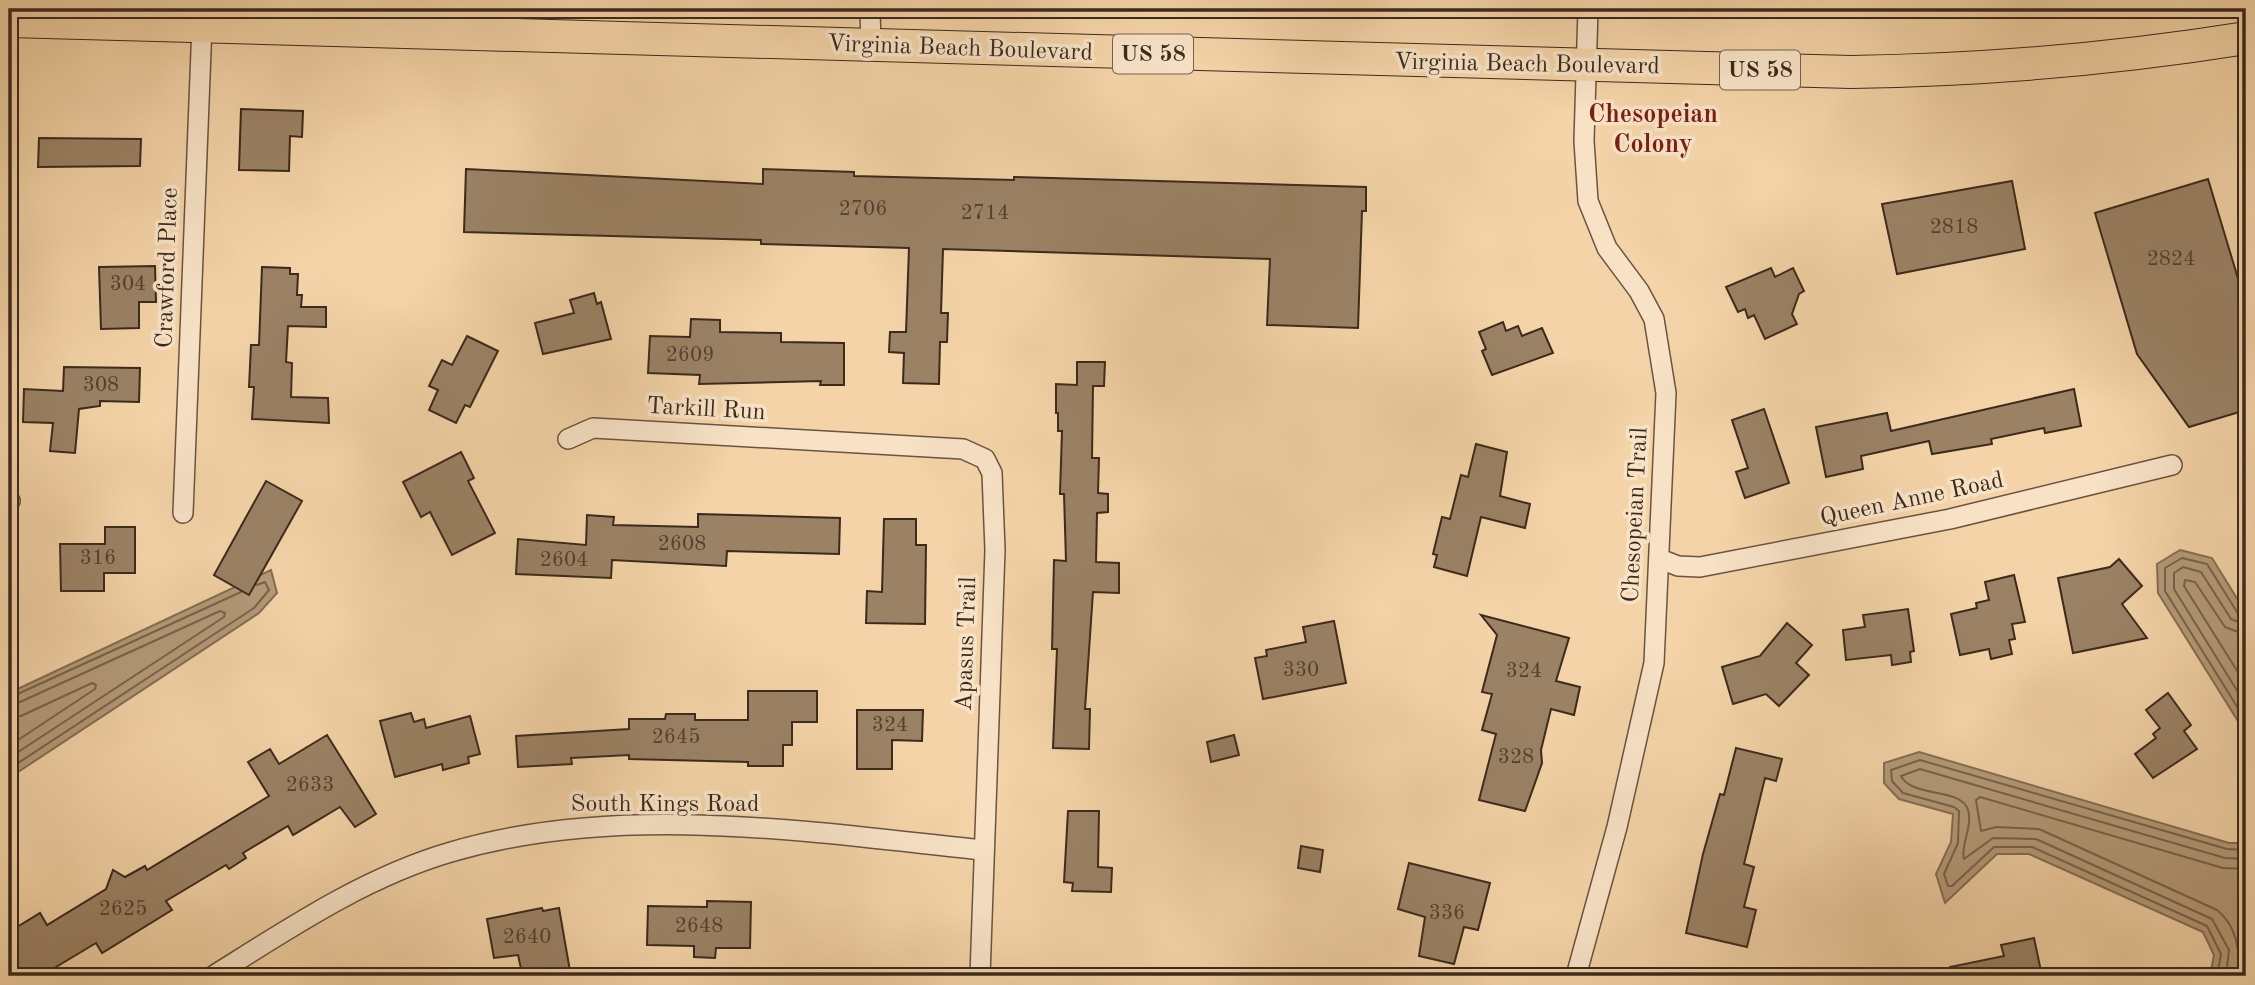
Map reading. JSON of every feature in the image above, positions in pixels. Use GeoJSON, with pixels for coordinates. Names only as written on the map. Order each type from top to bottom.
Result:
{"type":"FeatureCollection","features":[{"type":"Feature","properties":{"kind":"main road","name":"Virginia Beach Boulevard"},"geometry":{"type":"LineString","coordinates":[[9,21],[1586,67],[1935,70],[2081,60],[2246,38]]}},
{"type":"Feature","properties":{"kind":"street"},"geometry":{"type":"LineString","coordinates":[[870,9],[871,47]]}},
{"type":"Feature","properties":{"kind":"street","name":"Chesopeian Trail"},"geometry":{"type":"LineString","coordinates":[[1576,976],[1617,827],[1654,663],[1666,393],[1662,352],[1654,319],[1639,291],[1606,248],[1588,201],[1584,141],[1588,9]]}},
{"type":"Feature","properties":{"kind":"street","name":"Crawford Place"},"geometry":{"type":"LineString","coordinates":[[183,513],[201,25]]}},
{"type":"Feature","properties":{"kind":"street","name":"Tarkill Run"},"geometry":{"type":"LineString","coordinates":[[568,439],[593,428],[844,442]]}},
{"type":"Feature","properties":{"kind":"street","name":"Apasus Trail"},"geometry":{"type":"LineString","coordinates":[[844,442],[964,449],[985,459],[992,473],[995,550],[982,850],[980,976]]}},
{"type":"Feature","properties":{"kind":"street","name":"Queen Anne Road"},"geometry":{"type":"LineString","coordinates":[[1660,559],[1678,566],[1700,567],[1950,519],[2172,465]]}},
{"type":"Feature","properties":{"kind":"street","name":"South Kings Road"},"geometry":{"type":"LineString","coordinates":[[212,976],[310,915],[390,874],[449,852],[518,834],[621,826],[721,828],[822,833],[982,850]]}},
{"type":"Feature","properties":{"kind":"water"},"geometry":{"type":"Polygon","coordinates":[[[2180,550],[2212,558],[2246,613],[2246,734],[2158,593],[2157,564],[2180,550]]]}},
{"type":"Feature","properties":{"kind":"water"},"geometry":{"type":"Polygon","coordinates":[[[271,570],[277,593],[259,613],[9,778],[9,693],[271,570]]]}},
{"type":"Feature","properties":{"kind":"water"},"geometry":{"type":"Polygon","coordinates":[[[1919,752],[2229,843],[2246,843],[2246,976],[2210,976],[2214,955],[2203,932],[2029,854],[1997,854],[1945,903],[1936,874],[1951,842],[1953,814],[1899,799],[1884,783],[1884,763],[1919,752]]]}},
{"type":"Feature","properties":{"kind":"building"},"geometry":{"type":"Polygon","coordinates":[[[241,109],[303,111],[302,137],[290,136],[289,171],[239,170],[241,109]]]}},
{"type":"Feature","properties":{"kind":"building"},"geometry":{"type":"Polygon","coordinates":[[[39,138],[141,139],[140,166],[38,167],[39,138]]]}},
{"type":"Feature","properties":{"kind":"building"},"geometry":{"type":"Polygon","coordinates":[[[466,169],[763,184],[763,169],[854,172],[854,176],[1014,180],[1014,177],[1366,187],[1366,211],[1362,211],[1358,328],[1267,325],[1270,259],[943,249],[941,313],[948,313],[947,342],[940,342],[939,384],[903,383],[904,353],[889,352],[890,332],[906,332],[909,248],[761,244],[761,240],[464,232],[466,169]]]}},
{"type":"Feature","properties":{"kind":"building"},"geometry":{"type":"Polygon","coordinates":[[[2208,179],[2246,305],[2246,410],[2189,427],[2137,354],[2095,213],[2208,179]]]}},
{"type":"Feature","properties":{"kind":"building"},"geometry":{"type":"Polygon","coordinates":[[[2012,181],[2025,249],[1897,274],[1882,204],[2012,181]]]}},
{"type":"Feature","properties":{"kind":"building"},"geometry":{"type":"Polygon","coordinates":[[[155,266],[156,302],[139,302],[139,328],[101,329],[99,267],[155,266]]]}},
{"type":"Feature","properties":{"kind":"building"},"geometry":{"type":"Polygon","coordinates":[[[262,267],[290,268],[290,274],[298,274],[297,295],[302,295],[301,307],[326,307],[326,327],[288,326],[286,362],[292,363],[291,397],[328,398],[329,423],[252,419],[254,387],[249,387],[251,345],[259,345],[262,267]]]}},
{"type":"Feature","properties":{"kind":"building"},"geometry":{"type":"Polygon","coordinates":[[[1771,268],[1775,277],[1793,268],[1804,291],[1799,294],[1792,314],[1797,324],[1765,339],[1754,315],[1748,318],[1745,309],[1738,312],[1726,287],[1771,268]]]}},
{"type":"Feature","properties":{"kind":"building"},"geometry":{"type":"Polygon","coordinates":[[[594,293],[597,304],[601,302],[611,339],[543,354],[535,323],[574,313],[570,300],[594,293]]]}},
{"type":"Feature","properties":{"kind":"building"},"geometry":{"type":"Polygon","coordinates":[[[691,319],[720,320],[720,332],[781,333],[781,342],[844,343],[844,385],[820,385],[821,381],[699,384],[700,375],[648,373],[650,336],[690,337],[691,319]]]}},
{"type":"Feature","properties":{"kind":"building"},"geometry":{"type":"Polygon","coordinates":[[[1503,322],[1506,331],[1518,326],[1522,336],[1542,328],[1553,353],[1492,375],[1482,351],[1486,349],[1479,332],[1503,322]]]}},
{"type":"Feature","properties":{"kind":"building"},"geometry":{"type":"Polygon","coordinates":[[[467,336],[498,351],[470,407],[465,405],[456,423],[429,410],[438,390],[429,386],[442,360],[452,365],[467,336]]]}},
{"type":"Feature","properties":{"kind":"building"},"geometry":{"type":"Polygon","coordinates":[[[1077,362],[1105,362],[1104,386],[1093,386],[1092,458],[1099,458],[1098,493],[1108,494],[1108,512],[1097,513],[1096,562],[1119,563],[1119,593],[1093,592],[1085,709],[1090,709],[1089,749],[1053,748],[1057,649],[1052,649],[1054,560],[1066,561],[1064,494],[1060,494],[1062,431],[1058,431],[1056,384],[1077,385],[1077,362]]]}},
{"type":"Feature","properties":{"kind":"building"},"geometry":{"type":"Polygon","coordinates":[[[64,367],[140,368],[139,402],[100,401],[100,406],[79,409],[75,453],[50,451],[53,423],[23,422],[24,389],[63,391],[64,367]]]}},
{"type":"Feature","properties":{"kind":"building"},"geometry":{"type":"Polygon","coordinates":[[[2074,389],[2081,426],[2045,433],[2044,428],[1991,439],[1992,444],[1932,454],[1929,441],[1861,456],[1863,469],[1826,477],[1816,427],[1887,413],[1891,431],[2074,389]]]}},
{"type":"Feature","properties":{"kind":"building"},"geometry":{"type":"Polygon","coordinates":[[[1764,409],[1789,483],[1745,498],[1736,472],[1748,468],[1732,420],[1764,409]]]}},
{"type":"Feature","properties":{"kind":"building"},"geometry":{"type":"Polygon","coordinates":[[[1476,444],[1507,452],[1500,496],[1530,504],[1525,528],[1481,517],[1467,576],[1434,567],[1437,555],[1433,554],[1442,517],[1450,519],[1461,475],[1468,477],[1476,444]]]}},
{"type":"Feature","properties":{"kind":"building"},"geometry":{"type":"Polygon","coordinates":[[[461,452],[474,478],[468,481],[495,533],[452,555],[430,512],[421,517],[403,482],[461,452]]]}},
{"type":"Feature","properties":{"kind":"building"},"geometry":{"type":"Polygon","coordinates":[[[266,481],[302,501],[249,595],[214,575],[266,481]]]}},
{"type":"Feature","properties":{"kind":"building"},"geometry":{"type":"Polygon","coordinates":[[[698,514],[840,518],[839,554],[727,551],[726,566],[612,560],[611,578],[516,574],[518,539],[586,545],[587,515],[614,517],[613,525],[698,527],[698,514]]]}},
{"type":"Feature","properties":{"kind":"building"},"geometry":{"type":"Polygon","coordinates":[[[884,519],[916,519],[916,545],[926,545],[925,624],[866,623],[867,591],[882,592],[884,519]]]}},
{"type":"Feature","properties":{"kind":"building"},"geometry":{"type":"Polygon","coordinates":[[[105,527],[135,527],[135,573],[104,573],[104,591],[61,591],[60,544],[105,544],[105,527]]]}},
{"type":"Feature","properties":{"kind":"building"},"geometry":{"type":"Polygon","coordinates":[[[2119,559],[2142,586],[2122,604],[2147,638],[2073,653],[2058,578],[2110,567],[2119,559]]]}},
{"type":"Feature","properties":{"kind":"building"},"geometry":{"type":"Polygon","coordinates":[[[2014,575],[2025,622],[2012,624],[2015,639],[2009,640],[2012,654],[1991,659],[1989,649],[1960,655],[1951,614],[1977,608],[1976,603],[1989,600],[1985,582],[2014,575]]]}},
{"type":"Feature","properties":{"kind":"building"},"geometry":{"type":"Polygon","coordinates":[[[1908,609],[1914,651],[1910,652],[1911,662],[1892,665],[1891,655],[1846,660],[1843,630],[1865,627],[1863,615],[1908,609]]]}},
{"type":"Feature","properties":{"kind":"building"},"geometry":{"type":"Polygon","coordinates":[[[1481,615],[1569,638],[1556,681],[1580,687],[1574,715],[1551,709],[1541,750],[1542,763],[1525,811],[1479,800],[1496,734],[1482,730],[1492,694],[1482,692],[1497,635],[1481,615]]]}},
{"type":"Feature","properties":{"kind":"building"},"geometry":{"type":"Polygon","coordinates":[[[1334,621],[1346,683],[1263,699],[1255,658],[1267,656],[1266,650],[1306,642],[1303,627],[1334,621]]]}},
{"type":"Feature","properties":{"kind":"building"},"geometry":{"type":"Polygon","coordinates":[[[1787,623],[1812,645],[1796,663],[1809,675],[1779,706],[1766,694],[1733,704],[1722,667],[1760,656],[1787,623]]]}},
{"type":"Feature","properties":{"kind":"building"},"geometry":{"type":"Polygon","coordinates":[[[748,691],[817,691],[817,722],[792,722],[792,745],[783,745],[783,766],[748,766],[748,762],[629,759],[629,755],[571,758],[572,764],[518,767],[516,736],[629,729],[629,719],[665,719],[666,714],[695,714],[695,720],[748,720],[748,691]]]}},
{"type":"Feature","properties":{"kind":"building"},"geometry":{"type":"Polygon","coordinates":[[[2168,693],[2191,725],[2184,731],[2197,749],[2153,778],[2135,754],[2156,738],[2153,734],[2160,728],[2146,710],[2168,693]]]}},
{"type":"Feature","properties":{"kind":"building"},"geometry":{"type":"Polygon","coordinates":[[[857,710],[923,710],[922,741],[892,740],[892,769],[857,769],[857,710]]]}},
{"type":"Feature","properties":{"kind":"building"},"geometry":{"type":"Polygon","coordinates":[[[411,713],[414,722],[424,719],[426,728],[470,716],[480,754],[468,757],[469,763],[443,770],[442,764],[395,777],[380,721],[411,713]]]}},
{"type":"Feature","properties":{"kind":"building"},"geometry":{"type":"Polygon","coordinates":[[[327,735],[376,814],[355,827],[340,807],[293,835],[288,826],[243,853],[246,858],[229,869],[226,865],[166,901],[172,910],[102,953],[96,943],[41,976],[9,976],[9,932],[40,913],[47,925],[106,889],[113,870],[125,877],[145,866],[147,870],[269,796],[248,762],[270,749],[279,764],[327,735]]]}},
{"type":"Feature","properties":{"kind":"building"},"geometry":{"type":"Polygon","coordinates":[[[1234,735],[1239,755],[1211,762],[1207,742],[1234,735]]]}},
{"type":"Feature","properties":{"kind":"building"},"geometry":{"type":"Polygon","coordinates":[[[1736,748],[1782,759],[1776,781],[1765,778],[1744,864],[1754,867],[1744,907],[1756,910],[1747,947],[1686,933],[1703,854],[1720,794],[1724,795],[1736,748]]]}},
{"type":"Feature","properties":{"kind":"building"},"geometry":{"type":"Polygon","coordinates":[[[1068,811],[1099,811],[1098,867],[1112,868],[1111,892],[1072,891],[1073,883],[1064,882],[1068,811]]]}},
{"type":"Feature","properties":{"kind":"building"},"geometry":{"type":"Polygon","coordinates":[[[1301,846],[1323,850],[1320,872],[1298,868],[1301,846]]]}},
{"type":"Feature","properties":{"kind":"building"},"geometry":{"type":"Polygon","coordinates":[[[1409,863],[1490,883],[1478,930],[1464,927],[1454,964],[1419,956],[1425,917],[1398,909],[1409,863]]]}},
{"type":"Feature","properties":{"kind":"building"},"geometry":{"type":"Polygon","coordinates":[[[707,901],[751,902],[750,948],[716,948],[715,958],[694,957],[694,946],[647,945],[648,906],[707,907],[707,901]]]}},
{"type":"Feature","properties":{"kind":"building"},"geometry":{"type":"Polygon","coordinates":[[[542,908],[543,911],[559,908],[570,971],[540,976],[538,970],[522,973],[518,955],[494,958],[487,919],[542,908]]]}},
{"type":"Feature","properties":{"kind":"building"},"geometry":{"type":"Polygon","coordinates":[[[2034,938],[2042,976],[1951,976],[1950,967],[2004,956],[2001,945],[2034,938]]]}},
{"type":"Feature","properties":{"kind":"district","name":"Chesopeian Colony"},"geometry":{"type":"Point","coordinates":[1653,130]}}]}
